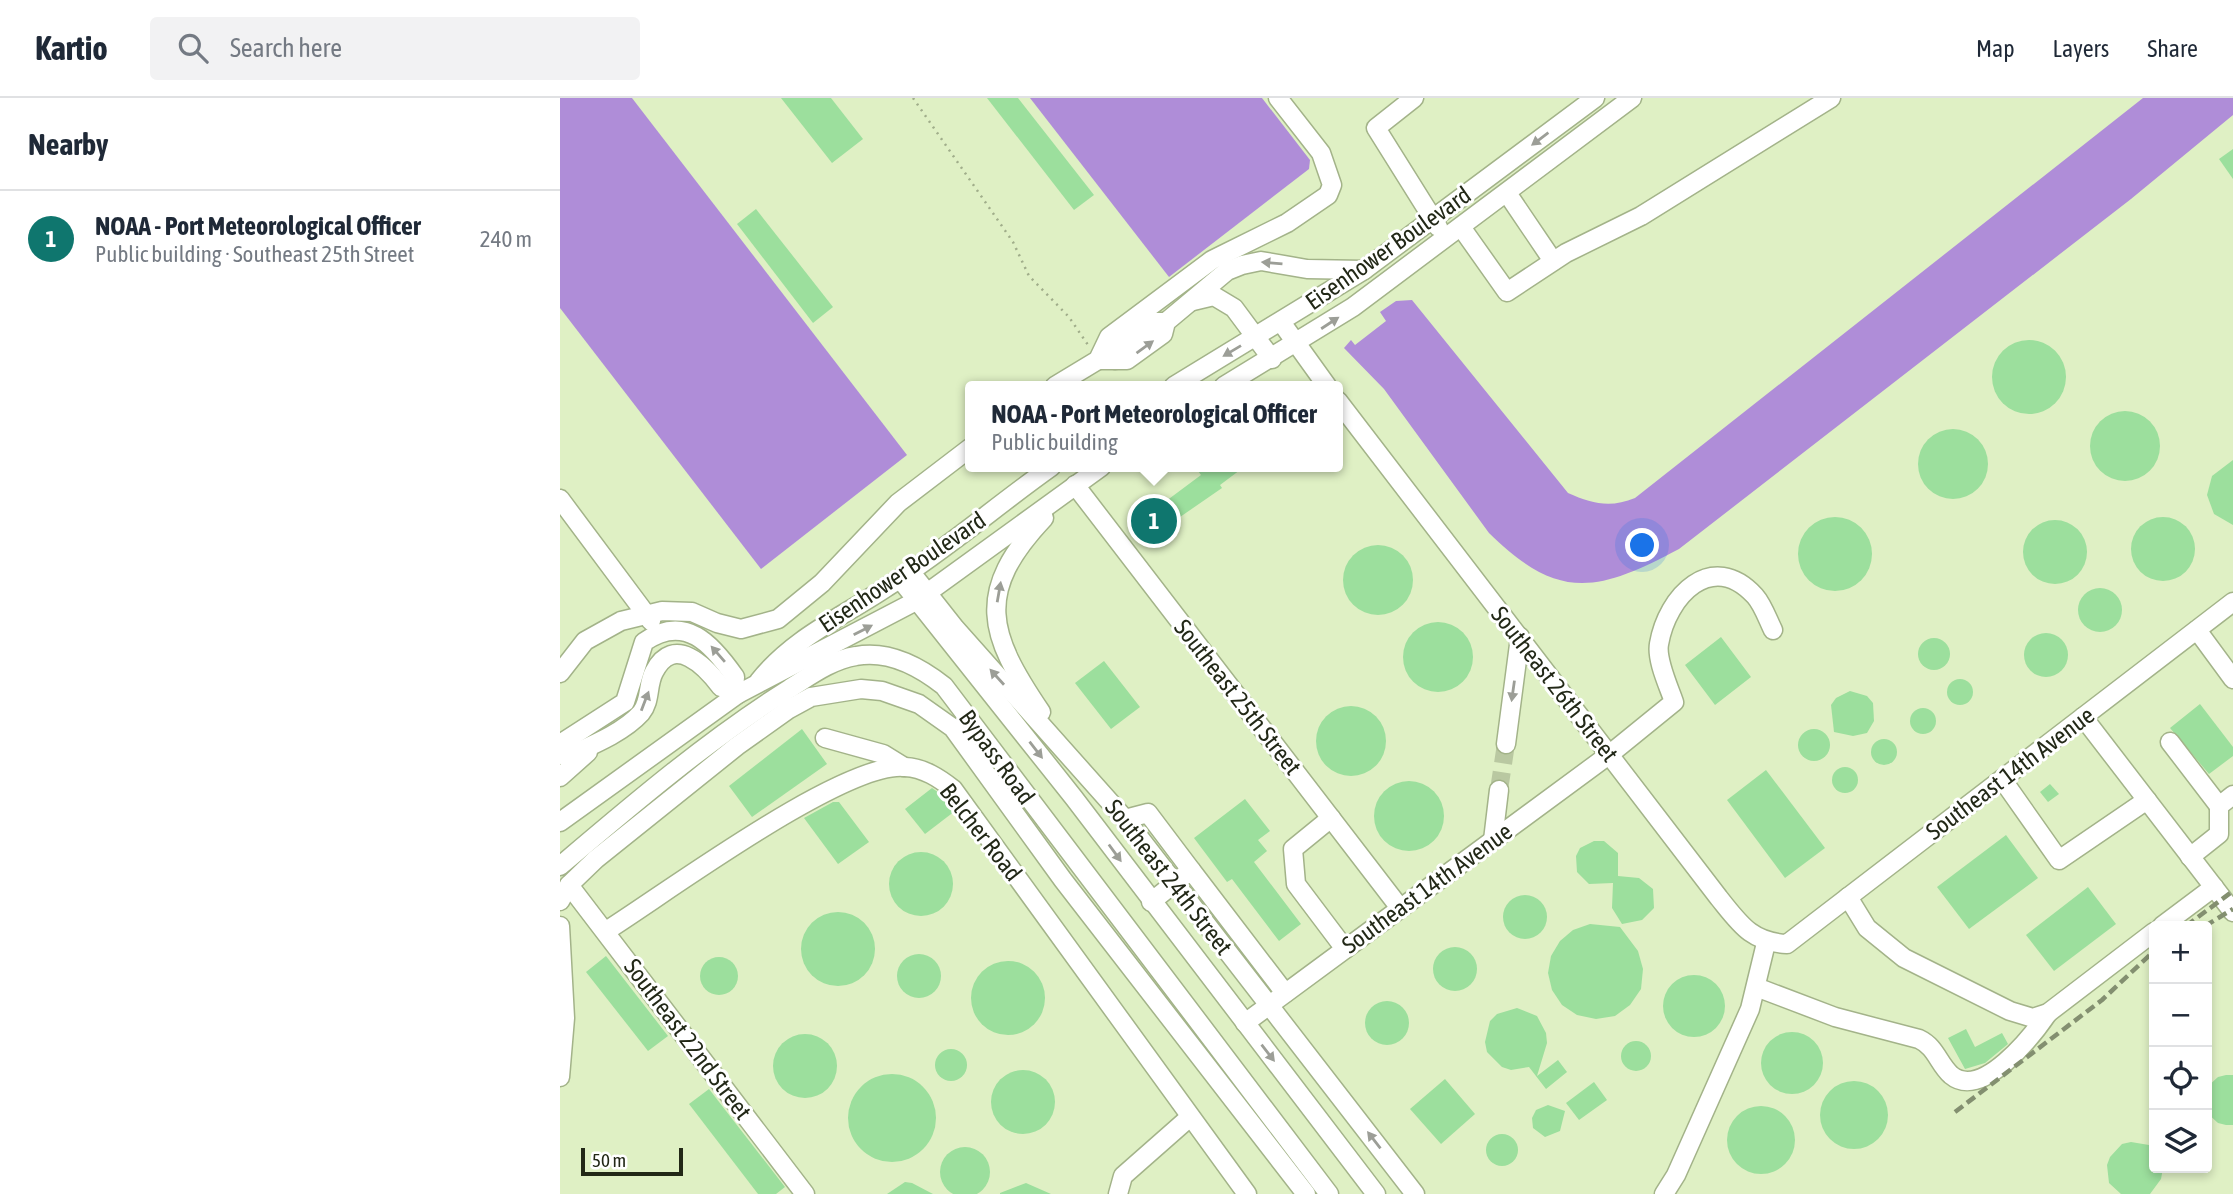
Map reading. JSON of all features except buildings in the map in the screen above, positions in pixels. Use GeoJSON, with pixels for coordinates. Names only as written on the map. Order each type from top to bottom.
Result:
{"type":"FeatureCollection","features":[{"type":"Feature","properties":{"kind":"street"},"geometry":{"type":"LineString","coordinates":[[1107,360],[1109,337],[1212,260],[1287,223],[1328,195],[1332,185],[1321,153],[1278,98]]}},
{"type":"Feature","properties":{"kind":"street"},"geometry":{"type":"LineString","coordinates":[[1414,98],[1376,128],[1446,238]]}},
{"type":"Feature","properties":{"kind":"street","name":"Eisenhower Boulevard"},"geometry":{"type":"LineString","coordinates":[[1182,381],[1364,270],[1595,98]]}},
{"type":"Feature","properties":{"kind":"street","name":"Eisenhower Boulevard"},"geometry":{"type":"LineString","coordinates":[[1233,381],[1296,345],[1353,307],[1632,98]]}},
{"type":"Feature","properties":{"kind":"street"},"geometry":{"type":"LineString","coordinates":[[1461,227],[1507,292],[1553,261],[1641,216],[1830,98]]}},
{"type":"Feature","properties":{"kind":"street"},"geometry":{"type":"LineString","coordinates":[[1507,193],[1553,261]]}},
{"type":"Feature","properties":{"kind":"street"},"geometry":{"type":"LineString","coordinates":[[1082,379],[1152,322],[1166,323],[1227,271],[1261,261],[1307,269],[1364,270]]}},
{"type":"Feature","properties":{"kind":"street"},"geometry":{"type":"LineString","coordinates":[[1190,302],[1214,296],[1234,308],[1272,359]]}},
{"type":"Feature","properties":{"kind":"street"},"geometry":{"type":"LineString","coordinates":[[1281,322],[1323,381]]}},
{"type":"Feature","properties":{"kind":"street","name":"Southeast 26th Street"},"geometry":{"type":"LineString","coordinates":[[1343,407],[1719,898],[1745,930],[1766,943]]}},
{"type":"Feature","properties":{"kind":"street"},"geometry":{"type":"LineString","coordinates":[[560,673],[585,641],[621,621],[662,611],[692,611],[717,623],[741,629],[778,618],[822,583],[898,503],[965,452]]}},
{"type":"Feature","properties":{"kind":"street","name":"Eisenhower Boulevard"},"geometry":{"type":"LineString","coordinates":[[758,682],[777,658],[905,575],[1044,472]]}},
{"type":"Feature","properties":{"kind":"street","name":"Eisenhower Boulevard"},"geometry":{"type":"LineString","coordinates":[[560,822],[736,692],[780,675],[922,597],[1094,472]]}},
{"type":"Feature","properties":{"kind":"street"},"geometry":{"type":"LineString","coordinates":[[1075,485],[1019,544],[1004,569],[996,613],[1008,658],[1078,766]]}},
{"type":"Feature","properties":{"kind":"street","name":"Southeast 25th Street"},"geometry":{"type":"LineString","coordinates":[[1075,485],[1400,908]]}},
{"type":"Feature","properties":{"kind":"street"},"geometry":{"type":"LineString","coordinates":[[560,499],[660,633]]}},
{"type":"Feature","properties":{"kind":"street","name":"Southeast 24th Street"},"geometry":{"type":"LineString","coordinates":[[905,575],[1151,902],[1376,1194]]}},
{"type":"Feature","properties":{"kind":"street","name":"Southeast 14th Avenue"},"geometry":{"type":"LineString","coordinates":[[1245,1023],[1609,754],[1674,702],[1658,646],[1675,600],[1691,583],[1713,577],[1737,580],[1757,598],[1773,630]]}},
{"type":"Feature","properties":{"kind":"street","name":"Southeast 24th Street"},"geometry":{"type":"LineString","coordinates":[[922,597],[955,628],[1125,818],[1415,1194]]}},
{"type":"Feature","properties":{"kind":"street","name":"Southeast 14th Avenue"},"geometry":{"type":"LineString","coordinates":[[1766,943],[1787,944],[2233,602]]}},
{"type":"Feature","properties":{"kind":"street"},"geometry":{"type":"LineString","coordinates":[[560,777],[573,768],[595,744],[641,712],[655,670],[672,657],[684,656],[699,660],[721,687],[736,692],[735,677],[709,644],[685,631],[667,630],[660,633],[644,642],[625,702],[563,751]]}},
{"type":"Feature","properties":{"kind":"street"},"geometry":{"type":"LineString","coordinates":[[2197,630],[2233,679]]}},
{"type":"Feature","properties":{"kind":"street"},"geometry":{"type":"LineString","coordinates":[[1506,744],[1520,637]]}},
{"type":"Feature","properties":{"kind":"street","name":"Bypass Road"},"geometry":{"type":"LineString","coordinates":[[560,866],[623,813],[758,709],[821,669],[857,655],[876,655],[909,663],[944,686],[1329,1194]]}},
{"type":"Feature","properties":{"kind":"street"},"geometry":{"type":"LineString","coordinates":[[560,901],[569,885],[607,850],[737,746],[789,709],[811,697],[861,689],[881,691],[919,704],[953,728],[1063,880],[1306,1194]]}},
{"type":"Feature","properties":{"kind":"street"},"geometry":{"type":"LineString","coordinates":[[2083,717],[2233,912]]}},
{"type":"Feature","properties":{"kind":"street"},"geometry":{"type":"LineString","coordinates":[[825,738],[883,754],[905,766]]}},
{"type":"Feature","properties":{"kind":"street"},"geometry":{"type":"LineString","coordinates":[[2170,742],[2226,800],[2220,834],[2190,857]]}},
{"type":"Feature","properties":{"kind":"street"},"geometry":{"type":"LineString","coordinates":[[563,751],[595,744]]}},
{"type":"Feature","properties":{"kind":"street","name":"Belcher Road"},"geometry":{"type":"LineString","coordinates":[[606,931],[821,794],[873,772],[905,766],[937,776],[953,789],[1247,1194]]}},
{"type":"Feature","properties":{"kind":"street"},"geometry":{"type":"LineString","coordinates":[[2002,779],[2059,860],[2147,800]]}},
{"type":"Feature","properties":{"kind":"street"},"geometry":{"type":"LineString","coordinates":[[1493,840],[1499,790]]}},
{"type":"Feature","properties":{"kind":"street"},"geometry":{"type":"LineString","coordinates":[[1125,818],[1148,813],[1285,993]]}},
{"type":"Feature","properties":{"kind":"street"},"geometry":{"type":"LineString","coordinates":[[1331,818],[1293,849],[1296,884],[1345,949]]}},
{"type":"Feature","properties":{"kind":"street"},"geometry":{"type":"LineString","coordinates":[[1151,902],[1191,870]]}},
{"type":"Feature","properties":{"kind":"street","name":"Southeast 22nd Street"},"geometry":{"type":"LineString","coordinates":[[569,885],[805,1194]]}},
{"type":"Feature","properties":{"kind":"street"},"geometry":{"type":"LineString","coordinates":[[2169,921],[2214,887]]}},
{"type":"Feature","properties":{"kind":"street"},"geometry":{"type":"LineString","coordinates":[[1849,897],[1867,928],[1903,958],[2010,1011],[2033,1018],[2048,1013]]}},
{"type":"Feature","properties":{"kind":"street"},"geometry":{"type":"LineString","coordinates":[[560,926],[565,1018],[561,1067]]}},
{"type":"Feature","properties":{"kind":"street"},"geometry":{"type":"LineString","coordinates":[[1756,987],[1835,1017],[1919,1039],[1931,1045],[1952,1075],[1966,1081],[1979,1078],[2015,1055],[2048,1013],[2149,936]]}},
{"type":"Feature","properties":{"kind":"street"},"geometry":{"type":"LineString","coordinates":[[1664,1194],[1676,1175],[1745,1022],[1766,943]]}},
{"type":"Feature","properties":{"kind":"street"},"geometry":{"type":"LineString","coordinates":[[1327,1129],[1352,1111]]}},
{"type":"Feature","properties":{"kind":"street"},"geometry":{"type":"LineString","coordinates":[[1118,1194],[1123,1176],[1190,1117]]}},
{"type":"Feature","properties":{"kind":"path"},"geometry":{"type":"LineString","coordinates":[[913,98],[1013,242],[1029,276],[1107,360]]}},
{"type":"Feature","properties":{"kind":"shaded area"},"geometry":{"type":"Polygon","coordinates":[[[560,98],[632,98],[907,455],[761,569],[560,308],[560,98]]]}},
{"type":"Feature","properties":{"kind":"shaded area"},"geometry":{"type":"Polygon","coordinates":[[[1030,98],[1262,98],[1310,160],[1309,169],[1169,277],[1030,98]]]}},
{"type":"Feature","properties":{"kind":"shaded area"},"geometry":{"type":"Polygon","coordinates":[[[2143,98],[2233,98],[2233,115],[2131,199],[1679,549],[1625,574],[1602,581],[1580,583],[1559,580],[1537,571],[1514,555],[1489,533],[1384,389],[1344,348],[1351,340],[1355,345],[1386,321],[1380,312],[1396,301],[1412,300],[1568,493],[1602,503],[1626,501],[1635,498],[2143,98]]]}},
{"type":"Feature","properties":{"kind":"tunnel"},"geometry":{"type":"LineString","coordinates":[[1499,790],[1506,744]]}},
{"type":"Feature","properties":{"kind":"railway"},"geometry":{"type":"LineString","coordinates":[[2193,921],[2233,891]]}},
{"type":"Feature","properties":{"kind":"railway"},"geometry":{"type":"LineString","coordinates":[[2212,922],[2233,909]]}},
{"type":"Feature","properties":{"kind":"railway"},"geometry":{"type":"LineString","coordinates":[[1955,1112],[2102,1000],[2149,956]]}},
{"type":"Feature","properties":{"kind":"place","name":"NOAA - Port Meteorological Officer"},"geometry":{"type":"Point","coordinates":[1154,521]}}]}
